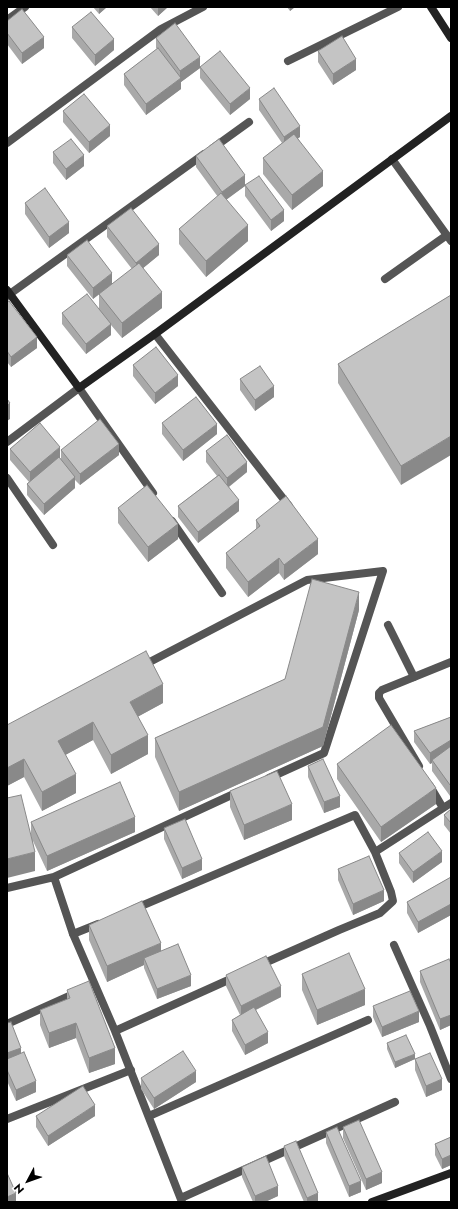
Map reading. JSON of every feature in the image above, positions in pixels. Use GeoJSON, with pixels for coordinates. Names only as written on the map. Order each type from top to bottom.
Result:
{"type":"FeatureCollection","features":[{"type":"Feature","properties":{"kind":"street"},"geometry":{"type":"LineString","coordinates":[[7,20],[25,7]]}},
{"type":"Feature","properties":{"kind":"street"},"geometry":{"type":"LineString","coordinates":[[7,143],[161,29],[203,7]]}},
{"type":"Feature","properties":{"kind":"street"},"geometry":{"type":"LineString","coordinates":[[288,61],[398,7]]}},
{"type":"Feature","properties":{"kind":"street"},"geometry":{"type":"LineString","coordinates":[[431,7],[451,38]]}},
{"type":"Feature","properties":{"kind":"street"},"geometry":{"type":"LineString","coordinates":[[7,442],[451,116]]}},
{"type":"Feature","properties":{"kind":"street"},"geometry":{"type":"LineString","coordinates":[[160,503],[80,388],[8,293],[248,122]]}},
{"type":"Feature","properties":{"kind":"street"},"geometry":{"type":"LineString","coordinates":[[385,279],[449,238],[392,159]]}},
{"type":"Feature","properties":{"kind":"street"},"geometry":{"type":"LineString","coordinates":[[154,334],[296,515]]}},
{"type":"Feature","properties":{"kind":"street"},"geometry":{"type":"LineString","coordinates":[[7,478],[53,545]]}},
{"type":"Feature","properties":{"kind":"street"},"geometry":{"type":"LineString","coordinates":[[168,516],[222,593]]}},
{"type":"Feature","properties":{"kind":"street"},"geometry":{"type":"LineString","coordinates":[[132,671],[307,580],[382,571],[324,753],[260,782]]}},
{"type":"Feature","properties":{"kind":"street"},"geometry":{"type":"LineString","coordinates":[[388,625],[414,677]]}},
{"type":"Feature","properties":{"kind":"street"},"geometry":{"type":"LineString","coordinates":[[443,808],[379,698],[379,693],[382,690],[451,662]]}},
{"type":"Feature","properties":{"kind":"street"},"geometry":{"type":"LineString","coordinates":[[7,888],[54,877],[246,788]]}},
{"type":"Feature","properties":{"kind":"street"},"geometry":{"type":"LineString","coordinates":[[376,852],[451,803]]}},
{"type":"Feature","properties":{"kind":"street"},"geometry":{"type":"LineString","coordinates":[[116,1031],[249,970],[380,913],[393,900],[376,852],[355,815],[124,913]]}},
{"type":"Feature","properties":{"kind":"street"},"geometry":{"type":"LineString","coordinates":[[54,877],[74,934],[89,987],[116,1031],[182,1200],[395,1102]]}},
{"type":"Feature","properties":{"kind":"street"},"geometry":{"type":"LineString","coordinates":[[74,934],[102,922]]}},
{"type":"Feature","properties":{"kind":"street"},"geometry":{"type":"LineString","coordinates":[[394,945],[430,1026],[451,1079]]}},
{"type":"Feature","properties":{"kind":"street"},"geometry":{"type":"LineString","coordinates":[[7,1024],[89,987]]}},
{"type":"Feature","properties":{"kind":"street"},"geometry":{"type":"LineString","coordinates":[[149,1116],[368,1020]]}},
{"type":"Feature","properties":{"kind":"street"},"geometry":{"type":"LineString","coordinates":[[7,1119],[131,1070]]}},
{"type":"Feature","properties":{"kind":"street"},"geometry":{"type":"LineString","coordinates":[[372,1202],[451,1173]]}},
{"type":"Feature","properties":{"kind":"building"},"geometry":{"type":"Polygon","coordinates":[[[22,9],[44,37],[22,53],[7,33],[7,21],[22,9]]]}},
{"type":"Feature","properties":{"kind":"building"},"geometry":{"type":"Polygon","coordinates":[[[91,12],[114,39],[95,55],[72,27],[91,12]]]}},
{"type":"Feature","properties":{"kind":"building"},"geometry":{"type":"Polygon","coordinates":[[[175,23],[200,57],[180,71],[156,38],[175,23]]]}},
{"type":"Feature","properties":{"kind":"building"},"geometry":{"type":"Polygon","coordinates":[[[342,36],[356,59],[333,74],[318,51],[342,36]]]}},
{"type":"Feature","properties":{"kind":"building"},"geometry":{"type":"Polygon","coordinates":[[[158,48],[181,78],[146,104],[124,74],[158,48]]]}},
{"type":"Feature","properties":{"kind":"building"},"geometry":{"type":"Polygon","coordinates":[[[220,51],[250,88],[230,104],[200,67],[220,51]]]}},
{"type":"Feature","properties":{"kind":"building"},"geometry":{"type":"Polygon","coordinates":[[[274,88],[300,126],[284,137],[259,99],[274,88]]]}},
{"type":"Feature","properties":{"kind":"building"},"geometry":{"type":"Polygon","coordinates":[[[84,94],[110,125],[89,142],[63,111],[84,94]]]}},
{"type":"Feature","properties":{"kind":"building"},"geometry":{"type":"Polygon","coordinates":[[[294,134],[323,171],[292,195],[263,158],[294,134]]]}},
{"type":"Feature","properties":{"kind":"building"},"geometry":{"type":"Polygon","coordinates":[[[71,139],[84,155],[66,169],[53,152],[71,139]]]}},
{"type":"Feature","properties":{"kind":"building"},"geometry":{"type":"Polygon","coordinates":[[[219,139],[245,175],[222,192],[196,156],[219,139]]]}},
{"type":"Feature","properties":{"kind":"building"},"geometry":{"type":"Polygon","coordinates":[[[259,176],[284,210],[271,220],[245,185],[259,176]]]}},
{"type":"Feature","properties":{"kind":"building"},"geometry":{"type":"Polygon","coordinates":[[[45,188],[69,222],[49,237],[25,203],[45,188]]]}},
{"type":"Feature","properties":{"kind":"building"},"geometry":{"type":"Polygon","coordinates":[[[221,193],[248,225],[206,261],[179,229],[221,193]]]}},
{"type":"Feature","properties":{"kind":"building"},"geometry":{"type":"Polygon","coordinates":[[[131,208],[159,244],[136,263],[107,226],[131,208]]]}},
{"type":"Feature","properties":{"kind":"building"},"geometry":{"type":"Polygon","coordinates":[[[87,240],[112,273],[93,288],[67,255],[87,240]]]}},
{"type":"Feature","properties":{"kind":"building"},"geometry":{"type":"Polygon","coordinates":[[[139,263],[162,292],[122,323],[99,294],[139,263]]]}},
{"type":"Feature","properties":{"kind":"building"},"geometry":{"type":"Polygon","coordinates":[[[87,294],[111,324],[86,344],[62,313],[87,294]]]}},
{"type":"Feature","properties":{"kind":"building"},"geometry":{"type":"Polygon","coordinates":[[[451,295],[451,436],[401,466],[338,364],[451,295]]]}},
{"type":"Feature","properties":{"kind":"building"},"geometry":{"type":"Polygon","coordinates":[[[9,301],[37,337],[11,357],[7,351],[7,302],[9,301]]]}},
{"type":"Feature","properties":{"kind":"building"},"geometry":{"type":"Polygon","coordinates":[[[156,347],[178,375],[155,393],[133,365],[156,347]]]}},
{"type":"Feature","properties":{"kind":"building"},"geometry":{"type":"Polygon","coordinates":[[[260,366],[274,386],[255,400],[240,379],[260,366]]]}},
{"type":"Feature","properties":{"kind":"building"},"geometry":{"type":"Polygon","coordinates":[[[196,397],[217,424],[183,450],[162,423],[196,397]]]}},
{"type":"Feature","properties":{"kind":"building"},"geometry":{"type":"Polygon","coordinates":[[[7,399],[10,403],[7,406],[7,399]]]}},
{"type":"Feature","properties":{"kind":"building"},"geometry":{"type":"Polygon","coordinates":[[[100,419],[119,444],[80,474],[61,450],[100,419]]]}},
{"type":"Feature","properties":{"kind":"building"},"geometry":{"type":"Polygon","coordinates":[[[40,423],[60,447],[30,472],[10,449],[40,423]]]}},
{"type":"Feature","properties":{"kind":"building"},"geometry":{"type":"Polygon","coordinates":[[[227,435],[247,462],[227,478],[206,451],[227,435]]]}},
{"type":"Feature","properties":{"kind":"building"},"geometry":{"type":"Polygon","coordinates":[[[59,457],[75,477],[44,504],[27,484],[59,457]]]}},
{"type":"Feature","properties":{"kind":"building"},"geometry":{"type":"Polygon","coordinates":[[[219,475],[239,500],[198,532],[178,506],[219,475]]]}},
{"type":"Feature","properties":{"kind":"building"},"geometry":{"type":"Polygon","coordinates":[[[147,485],[178,524],[148,547],[118,508],[147,485]]]}},
{"type":"Feature","properties":{"kind":"building"},"geometry":{"type":"Polygon","coordinates":[[[286,496],[318,539],[284,565],[279,558],[248,582],[226,553],[260,526],[256,520],[286,496]]]}},
{"type":"Feature","properties":{"kind":"building"},"geometry":{"type":"Polygon","coordinates":[[[312,579],[359,592],[323,727],[179,792],[155,738],[285,679],[312,579]]]}},
{"type":"Feature","properties":{"kind":"building"},"geometry":{"type":"Polygon","coordinates":[[[146,651],[163,684],[130,702],[148,735],[111,755],[93,722],[58,741],[76,774],[42,792],[24,759],[7,768],[7,725],[146,651]]]}},
{"type":"Feature","properties":{"kind":"building"},"geometry":{"type":"Polygon","coordinates":[[[451,717],[451,740],[430,753],[414,731],[451,717]]]}},
{"type":"Feature","properties":{"kind":"building"},"geometry":{"type":"Polygon","coordinates":[[[391,725],[436,788],[381,827],[337,764],[391,725]]]}},
{"type":"Feature","properties":{"kind":"building"},"geometry":{"type":"Polygon","coordinates":[[[451,746],[451,785],[450,785],[432,760],[451,746]]]}},
{"type":"Feature","properties":{"kind":"building"},"geometry":{"type":"Polygon","coordinates":[[[323,759],[340,796],[324,802],[308,766],[323,759]]]}},
{"type":"Feature","properties":{"kind":"building"},"geometry":{"type":"Polygon","coordinates":[[[277,771],[292,804],[244,825],[230,791],[277,771]]]}},
{"type":"Feature","properties":{"kind":"building"},"geometry":{"type":"Polygon","coordinates":[[[120,782],[135,817],[47,856],[31,822],[120,782]]]}},
{"type":"Feature","properties":{"kind":"building"},"geometry":{"type":"Polygon","coordinates":[[[21,795],[35,852],[7,859],[7,798],[21,795]]]}},
{"type":"Feature","properties":{"kind":"building"},"geometry":{"type":"Polygon","coordinates":[[[451,809],[451,823],[444,815],[451,809]]]}},
{"type":"Feature","properties":{"kind":"building"},"geometry":{"type":"Polygon","coordinates":[[[185,819],[202,859],[182,868],[164,828],[185,819]]]}},
{"type":"Feature","properties":{"kind":"building"},"geometry":{"type":"Polygon","coordinates":[[[428,832],[442,851],[413,872],[399,853],[428,832]]]}},
{"type":"Feature","properties":{"kind":"building"},"geometry":{"type":"Polygon","coordinates":[[[369,856],[384,890],[353,904],[338,869],[369,856]]]}},
{"type":"Feature","properties":{"kind":"building"},"geometry":{"type":"Polygon","coordinates":[[[451,877],[451,904],[418,922],[407,902],[451,877]]]}},
{"type":"Feature","properties":{"kind":"building"},"geometry":{"type":"Polygon","coordinates":[[[142,901],[161,943],[107,966],[89,925],[142,901]]]}},
{"type":"Feature","properties":{"kind":"building"},"geometry":{"type":"Polygon","coordinates":[[[178,944],[191,975],[157,989],[144,958],[178,944]]]}},
{"type":"Feature","properties":{"kind":"building"},"geometry":{"type":"Polygon","coordinates":[[[349,953],[365,989],[317,1010],[302,974],[349,953]]]}},
{"type":"Feature","properties":{"kind":"building"},"geometry":{"type":"Polygon","coordinates":[[[266,956],[281,986],[241,1006],[226,975],[266,956]]]}},
{"type":"Feature","properties":{"kind":"building"},"geometry":{"type":"Polygon","coordinates":[[[449,959],[451,963],[451,1015],[440,1019],[420,971],[449,959]]]}},
{"type":"Feature","properties":{"kind":"building"},"geometry":{"type":"Polygon","coordinates":[[[89,981],[115,1048],[89,1058],[76,1023],[49,1033],[40,1010],[70,998],[67,990],[89,981]]]}},
{"type":"Feature","properties":{"kind":"building"},"geometry":{"type":"Polygon","coordinates":[[[410,991],[419,1011],[382,1027],[373,1006],[410,991]]]}},
{"type":"Feature","properties":{"kind":"building"},"geometry":{"type":"Polygon","coordinates":[[[254,1007],[268,1032],[245,1045],[232,1020],[254,1007]]]}},
{"type":"Feature","properties":{"kind":"building"},"geometry":{"type":"Polygon","coordinates":[[[11,1022],[21,1048],[7,1053],[7,1023],[11,1022]]]}},
{"type":"Feature","properties":{"kind":"building"},"geometry":{"type":"Polygon","coordinates":[[[406,1035],[415,1054],[395,1062],[387,1043],[406,1035]]]}},
{"type":"Feature","properties":{"kind":"building"},"geometry":{"type":"Polygon","coordinates":[[[183,1051],[196,1071],[154,1098],[141,1078],[183,1051]]]}},
{"type":"Feature","properties":{"kind":"building"},"geometry":{"type":"Polygon","coordinates":[[[24,1052],[36,1081],[16,1090],[7,1070],[7,1059],[24,1052]]]}},
{"type":"Feature","properties":{"kind":"building"},"geometry":{"type":"Polygon","coordinates":[[[430,1053],[442,1079],[426,1086],[415,1059],[430,1053]]]}},
{"type":"Feature","properties":{"kind":"building"},"geometry":{"type":"Polygon","coordinates":[[[83,1086],[95,1105],[48,1136],[36,1116],[83,1086]]]}},
{"type":"Feature","properties":{"kind":"building"},"geometry":{"type":"Polygon","coordinates":[[[359,1120],[382,1172],[366,1179],[343,1127],[359,1120]]]}},
{"type":"Feature","properties":{"kind":"building"},"geometry":{"type":"Polygon","coordinates":[[[337,1127],[361,1181],[349,1186],[326,1132],[337,1127]]]}},
{"type":"Feature","properties":{"kind":"building"},"geometry":{"type":"Polygon","coordinates":[[[451,1137],[451,1155],[442,1159],[435,1144],[451,1137]]]}},
{"type":"Feature","properties":{"kind":"building"},"geometry":{"type":"Polygon","coordinates":[[[296,1141],[318,1193],[307,1198],[284,1146],[296,1141]]]}},
{"type":"Feature","properties":{"kind":"building"},"geometry":{"type":"Polygon","coordinates":[[[266,1156],[278,1186],[255,1196],[242,1167],[266,1156]]]}},
{"type":"Feature","properties":{"kind":"building"},"geometry":{"type":"Polygon","coordinates":[[[7,1173],[16,1193],[7,1197],[7,1173]]]}}]}
